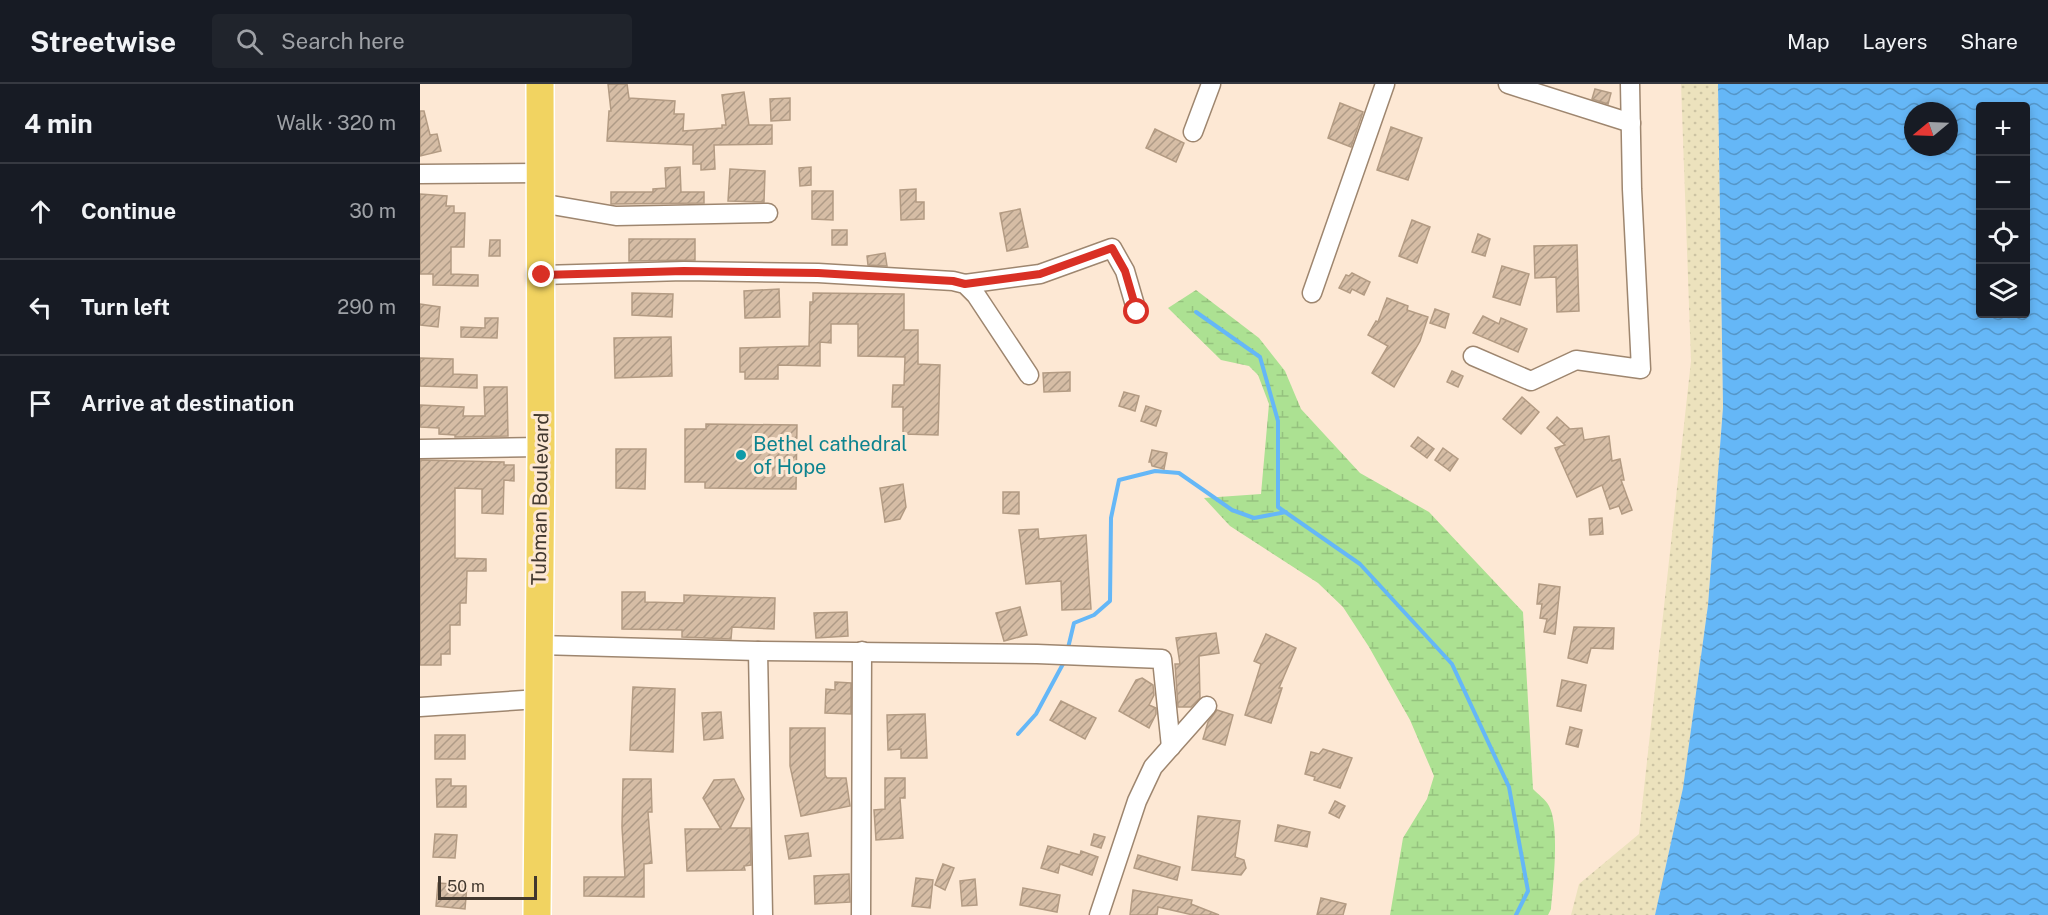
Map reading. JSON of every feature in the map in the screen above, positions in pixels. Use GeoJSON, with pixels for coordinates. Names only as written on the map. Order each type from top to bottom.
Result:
{"type":"FeatureCollection","features":[{"type":"Feature","properties":{"kind":"highway","name":"Tubman Boulevard"},"geometry":{"type":"LineString","coordinates":[[537,915],[542,275],[539,173],[540,84]]}},
{"type":"Feature","properties":{"kind":"street"},"geometry":{"type":"LineString","coordinates":[[1193,132],[1211,84]]}},
{"type":"Feature","properties":{"kind":"street"},"geometry":{"type":"LineString","coordinates":[[1312,293],[1385,84]]}},
{"type":"Feature","properties":{"kind":"street"},"geometry":{"type":"LineString","coordinates":[[1508,84],[1631,123]]}},
{"type":"Feature","properties":{"kind":"street"},"geometry":{"type":"LineString","coordinates":[[1473,357],[1531,381],[1576,360],[1641,369],[1630,84]]}},
{"type":"Feature","properties":{"kind":"street"},"geometry":{"type":"LineString","coordinates":[[420,174],[539,173]]}},
{"type":"Feature","properties":{"kind":"street"},"geometry":{"type":"LineString","coordinates":[[540,203],[616,216],[768,213]]}},
{"type":"Feature","properties":{"kind":"street"},"geometry":{"type":"LineString","coordinates":[[542,275],[684,271],[818,273],[953,281],[965,284],[1040,274],[1112,248],[1125,271],[1137,312]]}},
{"type":"Feature","properties":{"kind":"street"},"geometry":{"type":"LineString","coordinates":[[965,284],[976,295],[1029,375]]}},
{"type":"Feature","properties":{"kind":"street"},"geometry":{"type":"LineString","coordinates":[[420,449],[541,447]]}},
{"type":"Feature","properties":{"kind":"street"},"geometry":{"type":"LineString","coordinates":[[539,645],[758,651],[1037,654],[1162,659],[1171,747]]}},
{"type":"Feature","properties":{"kind":"street"},"geometry":{"type":"LineString","coordinates":[[758,651],[764,915]]}},
{"type":"Feature","properties":{"kind":"street"},"geometry":{"type":"LineString","coordinates":[[861,915],[862,651]]}},
{"type":"Feature","properties":{"kind":"street"},"geometry":{"type":"LineString","coordinates":[[420,706],[538,699]]}},
{"type":"Feature","properties":{"kind":"street"},"geometry":{"type":"LineString","coordinates":[[1099,915],[1137,801],[1153,767],[1207,706]]}},
{"type":"Feature","properties":{"kind":"green space"},"geometry":{"type":"Polygon","coordinates":[[[1196,290],[1259,338],[1285,371],[1301,409],[1360,473],[1429,512],[1523,612],[1533,789],[1549,806],[1554,827],[1554,872],[1551,909],[1548,915],[1390,915],[1403,838],[1427,799],[1434,776],[1410,720],[1369,647],[1343,607],[1318,583],[1230,526],[1204,498],[1261,494],[1269,404],[1258,375],[1249,366],[1221,360],[1168,308],[1196,290]]]}},
{"type":"Feature","properties":{"kind":"sand"},"geometry":{"type":"Polygon","coordinates":[[[1681,84],[1718,84],[1723,407],[1708,605],[1683,789],[1655,915],[1571,915],[1579,884],[1639,834],[1691,361],[1681,84]]]}},
{"type":"Feature","properties":{"kind":"water"},"geometry":{"type":"Polygon","coordinates":[[[1718,84],[2048,84],[2048,915],[1655,915],[1683,788],[1708,605],[1723,407],[1718,84]]]}},
{"type":"Feature","properties":{"kind":"building"},"geometry":{"type":"Polygon","coordinates":[[[608,84],[627,84],[629,98],[675,101],[674,114],[684,114],[683,131],[722,128],[722,125],[726,125],[722,95],[744,92],[749,125],[772,125],[772,144],[714,145],[715,169],[701,170],[701,164],[693,164],[693,145],[607,141],[609,111],[611,111],[608,84]]]}},
{"type":"Feature","properties":{"kind":"building"},"geometry":{"type":"Polygon","coordinates":[[[1595,89],[1611,93],[1608,104],[1592,99],[1595,89]]]}},
{"type":"Feature","properties":{"kind":"building"},"geometry":{"type":"Polygon","coordinates":[[[790,98],[790,120],[771,121],[770,99],[790,98]]]}},
{"type":"Feature","properties":{"kind":"building"},"geometry":{"type":"Polygon","coordinates":[[[1340,103],[1363,112],[1351,147],[1328,138],[1340,103]]]}},
{"type":"Feature","properties":{"kind":"building"},"geometry":{"type":"Polygon","coordinates":[[[420,111],[424,111],[430,135],[437,134],[441,151],[420,156],[420,111]]]}},
{"type":"Feature","properties":{"kind":"building"},"geometry":{"type":"Polygon","coordinates":[[[1391,127],[1422,138],[1408,180],[1377,170],[1391,127]]]}},
{"type":"Feature","properties":{"kind":"building"},"geometry":{"type":"Polygon","coordinates":[[[1155,129],[1184,143],[1176,162],[1146,148],[1155,129]]]}},
{"type":"Feature","properties":{"kind":"building"},"geometry":{"type":"Polygon","coordinates":[[[680,167],[681,192],[704,192],[704,203],[611,204],[611,192],[653,192],[653,189],[666,188],[665,168],[680,167]]]}},
{"type":"Feature","properties":{"kind":"building"},"geometry":{"type":"Polygon","coordinates":[[[811,167],[811,185],[800,186],[799,168],[811,167]]]}},
{"type":"Feature","properties":{"kind":"building"},"geometry":{"type":"Polygon","coordinates":[[[730,169],[765,171],[764,202],[728,201],[730,169]]]}},
{"type":"Feature","properties":{"kind":"building"},"geometry":{"type":"Polygon","coordinates":[[[916,189],[916,202],[924,202],[924,219],[901,220],[900,190],[916,189]]]}},
{"type":"Feature","properties":{"kind":"building"},"geometry":{"type":"Polygon","coordinates":[[[812,191],[833,191],[833,220],[812,219],[812,191]]]}},
{"type":"Feature","properties":{"kind":"building"},"geometry":{"type":"Polygon","coordinates":[[[420,194],[447,196],[446,206],[454,206],[454,213],[465,213],[464,247],[451,247],[451,274],[478,275],[478,286],[433,285],[433,274],[420,274],[420,194]]]}},
{"type":"Feature","properties":{"kind":"building"},"geometry":{"type":"Polygon","coordinates":[[[1020,209],[1028,247],[1007,251],[1000,213],[1020,209]]]}},
{"type":"Feature","properties":{"kind":"building"},"geometry":{"type":"Polygon","coordinates":[[[1412,220],[1430,227],[1417,263],[1399,256],[1412,220]]]}},
{"type":"Feature","properties":{"kind":"building"},"geometry":{"type":"Polygon","coordinates":[[[832,230],[847,230],[847,245],[832,245],[832,230]]]}},
{"type":"Feature","properties":{"kind":"building"},"geometry":{"type":"Polygon","coordinates":[[[1478,234],[1490,239],[1485,256],[1472,252],[1478,234]]]}},
{"type":"Feature","properties":{"kind":"building"},"geometry":{"type":"Polygon","coordinates":[[[629,239],[695,239],[695,260],[629,261],[629,239]]]}},
{"type":"Feature","properties":{"kind":"building"},"geometry":{"type":"Polygon","coordinates":[[[490,240],[500,240],[500,256],[489,256],[490,240]]]}},
{"type":"Feature","properties":{"kind":"building"},"geometry":{"type":"Polygon","coordinates":[[[1577,245],[1579,311],[1557,312],[1556,277],[1535,278],[1534,246],[1577,245]]]}},
{"type":"Feature","properties":{"kind":"building"},"geometry":{"type":"Polygon","coordinates":[[[885,253],[887,266],[868,265],[867,256],[885,253]]]}},
{"type":"Feature","properties":{"kind":"building"},"geometry":{"type":"Polygon","coordinates":[[[1502,266],[1529,274],[1520,305],[1493,297],[1502,266]]]}},
{"type":"Feature","properties":{"kind":"building"},"geometry":{"type":"Polygon","coordinates":[[[1352,273],[1370,282],[1364,295],[1352,289],[1350,293],[1339,288],[1346,275],[1349,276],[1352,273]]]}},
{"type":"Feature","properties":{"kind":"building"},"geometry":{"type":"Polygon","coordinates":[[[779,289],[780,317],[745,318],[744,291],[779,289]]]}},
{"type":"Feature","properties":{"kind":"building"},"geometry":{"type":"Polygon","coordinates":[[[632,293],[673,294],[672,317],[632,315],[632,293]]]}},
{"type":"Feature","properties":{"kind":"building"},"geometry":{"type":"Polygon","coordinates":[[[813,293],[904,294],[904,330],[918,330],[918,364],[940,365],[938,435],[903,434],[903,407],[892,407],[893,385],[904,385],[905,357],[858,356],[858,324],[831,324],[831,343],[820,342],[820,366],[778,365],[778,379],[745,379],[745,372],[740,372],[740,348],[809,346],[810,302],[813,302],[813,293]]]}},
{"type":"Feature","properties":{"kind":"building"},"geometry":{"type":"Polygon","coordinates":[[[1387,298],[1408,306],[1407,310],[1428,317],[1420,341],[1394,387],[1372,373],[1388,346],[1368,335],[1376,321],[1378,322],[1387,298]]]}},
{"type":"Feature","properties":{"kind":"building"},"geometry":{"type":"Polygon","coordinates":[[[420,304],[440,307],[438,327],[420,325],[420,304]]]}},
{"type":"Feature","properties":{"kind":"building"},"geometry":{"type":"Polygon","coordinates":[[[1435,309],[1449,314],[1445,328],[1430,323],[1435,309]]]}},
{"type":"Feature","properties":{"kind":"building"},"geometry":{"type":"Polygon","coordinates":[[[1483,316],[1499,324],[1501,318],[1527,329],[1518,352],[1473,333],[1483,316]]]}},
{"type":"Feature","properties":{"kind":"building"},"geometry":{"type":"Polygon","coordinates":[[[485,318],[498,318],[497,338],[461,337],[461,327],[485,328],[485,318]]]}},
{"type":"Feature","properties":{"kind":"building"},"geometry":{"type":"Polygon","coordinates":[[[671,337],[672,376],[615,378],[614,338],[671,337]]]}},
{"type":"Feature","properties":{"kind":"building"},"geometry":{"type":"Polygon","coordinates":[[[420,358],[453,359],[453,374],[477,375],[477,388],[420,386],[420,358]]]}},
{"type":"Feature","properties":{"kind":"building"},"geometry":{"type":"Polygon","coordinates":[[[1452,371],[1463,376],[1458,387],[1447,382],[1452,371]]]}},
{"type":"Feature","properties":{"kind":"building"},"geometry":{"type":"Polygon","coordinates":[[[1070,372],[1070,391],[1044,392],[1043,373],[1070,372]]]}},
{"type":"Feature","properties":{"kind":"building"},"geometry":{"type":"Polygon","coordinates":[[[484,387],[507,387],[508,436],[455,437],[455,435],[439,434],[439,428],[420,427],[420,405],[464,407],[463,416],[485,416],[484,387]]]}},
{"type":"Feature","properties":{"kind":"building"},"geometry":{"type":"Polygon","coordinates":[[[1124,392],[1139,396],[1135,411],[1119,406],[1124,392]]]}},
{"type":"Feature","properties":{"kind":"building"},"geometry":{"type":"Polygon","coordinates":[[[1522,397],[1539,412],[1521,434],[1503,419],[1522,397]]]}},
{"type":"Feature","properties":{"kind":"building"},"geometry":{"type":"Polygon","coordinates":[[[1146,406],[1161,411],[1156,426],[1141,421],[1146,406]]]}},
{"type":"Feature","properties":{"kind":"building"},"geometry":{"type":"Polygon","coordinates":[[[1557,417],[1570,429],[1582,428],[1584,440],[1609,436],[1612,461],[1620,459],[1624,480],[1621,480],[1632,510],[1622,514],[1619,506],[1610,509],[1602,485],[1577,497],[1555,448],[1565,445],[1547,428],[1557,417]]]}},
{"type":"Feature","properties":{"kind":"building","name":"Bethel cathedral of Hope"},"geometry":{"type":"Polygon","coordinates":[[[706,424],[797,425],[796,489],[705,488],[705,482],[685,482],[685,429],[706,429],[706,424]]]}},
{"type":"Feature","properties":{"kind":"building"},"geometry":{"type":"Polygon","coordinates":[[[1418,437],[1434,449],[1427,458],[1411,446],[1418,437]]]}},
{"type":"Feature","properties":{"kind":"building"},"geometry":{"type":"Polygon","coordinates":[[[1443,448],[1458,459],[1450,471],[1435,460],[1443,448]]]}},
{"type":"Feature","properties":{"kind":"building"},"geometry":{"type":"Polygon","coordinates":[[[616,449],[646,449],[645,489],[616,488],[616,449]]]}},
{"type":"Feature","properties":{"kind":"building"},"geometry":{"type":"Polygon","coordinates":[[[1152,450],[1167,453],[1164,469],[1152,466],[1149,462],[1152,450]]]}},
{"type":"Feature","properties":{"kind":"building"},"geometry":{"type":"Polygon","coordinates":[[[420,460],[504,462],[504,465],[514,465],[514,481],[504,480],[503,514],[482,513],[482,489],[455,488],[455,558],[486,559],[486,571],[467,571],[466,603],[460,603],[460,625],[450,625],[450,654],[441,654],[441,665],[420,665],[420,460]]]}},
{"type":"Feature","properties":{"kind":"building"},"geometry":{"type":"Polygon","coordinates":[[[903,484],[906,507],[900,519],[885,522],[880,488],[903,484]]]}},
{"type":"Feature","properties":{"kind":"building"},"geometry":{"type":"Polygon","coordinates":[[[1003,492],[1019,492],[1019,514],[1003,513],[1003,492]]]}},
{"type":"Feature","properties":{"kind":"building"},"geometry":{"type":"Polygon","coordinates":[[[1602,518],[1603,534],[1590,535],[1589,519],[1602,518]]]}},
{"type":"Feature","properties":{"kind":"building"},"geometry":{"type":"Polygon","coordinates":[[[1038,529],[1039,539],[1086,535],[1091,609],[1062,610],[1061,581],[1026,584],[1019,530],[1038,529]]]}},
{"type":"Feature","properties":{"kind":"building"},"geometry":{"type":"Polygon","coordinates":[[[1539,584],[1560,587],[1555,634],[1544,632],[1547,619],[1540,618],[1542,604],[1537,604],[1539,584]]]}},
{"type":"Feature","properties":{"kind":"building"},"geometry":{"type":"Polygon","coordinates":[[[622,592],[645,592],[645,602],[684,603],[684,595],[775,598],[774,629],[732,627],[731,639],[682,637],[682,630],[622,629],[622,592]]]}},
{"type":"Feature","properties":{"kind":"building"},"geometry":{"type":"Polygon","coordinates":[[[1020,607],[1027,635],[1004,641],[996,613],[1020,607]]]}},
{"type":"Feature","properties":{"kind":"building"},"geometry":{"type":"Polygon","coordinates":[[[847,612],[848,636],[816,638],[814,613],[847,612]]]}},
{"type":"Feature","properties":{"kind":"building"},"geometry":{"type":"Polygon","coordinates":[[[1574,627],[1614,628],[1613,649],[1591,648],[1587,663],[1568,658],[1574,627]]]}},
{"type":"Feature","properties":{"kind":"building"},"geometry":{"type":"Polygon","coordinates":[[[1216,633],[1219,653],[1199,656],[1200,698],[1191,707],[1178,707],[1175,664],[1180,664],[1176,638],[1216,633]]]}},
{"type":"Feature","properties":{"kind":"building"},"geometry":{"type":"Polygon","coordinates":[[[1266,634],[1296,648],[1279,688],[1282,688],[1271,723],[1245,715],[1261,664],[1254,661],[1266,634]]]}},
{"type":"Feature","properties":{"kind":"building"},"geometry":{"type":"Polygon","coordinates":[[[1142,678],[1153,685],[1154,695],[1149,705],[1156,708],[1156,714],[1149,728],[1119,711],[1136,680],[1142,678]]]}},
{"type":"Feature","properties":{"kind":"building"},"geometry":{"type":"Polygon","coordinates":[[[1562,680],[1586,685],[1581,711],[1557,706],[1562,680]]]}},
{"type":"Feature","properties":{"kind":"building"},"geometry":{"type":"Polygon","coordinates":[[[835,682],[851,683],[851,714],[825,713],[826,689],[835,690],[835,682]]]}},
{"type":"Feature","properties":{"kind":"building"},"geometry":{"type":"Polygon","coordinates":[[[633,687],[675,689],[673,752],[630,750],[633,687]]]}},
{"type":"Feature","properties":{"kind":"building"},"geometry":{"type":"Polygon","coordinates":[[[1061,701],[1096,718],[1085,739],[1050,720],[1061,701]]]}},
{"type":"Feature","properties":{"kind":"building"},"geometry":{"type":"Polygon","coordinates":[[[1217,710],[1233,715],[1225,745],[1203,739],[1208,722],[1217,710]]]}},
{"type":"Feature","properties":{"kind":"building"},"geometry":{"type":"Polygon","coordinates":[[[721,712],[723,738],[704,740],[702,713],[721,712]]]}},
{"type":"Feature","properties":{"kind":"building"},"geometry":{"type":"Polygon","coordinates":[[[925,714],[927,758],[901,758],[901,749],[888,750],[887,715],[925,714]]]}},
{"type":"Feature","properties":{"kind":"building"},"geometry":{"type":"Polygon","coordinates":[[[1570,727],[1582,730],[1578,747],[1566,744],[1570,727]]]}},
{"type":"Feature","properties":{"kind":"building"},"geometry":{"type":"Polygon","coordinates":[[[790,728],[825,728],[825,775],[827,778],[846,778],[850,806],[801,816],[790,766],[790,728]]]}},
{"type":"Feature","properties":{"kind":"building"},"geometry":{"type":"Polygon","coordinates":[[[435,735],[465,735],[465,759],[435,759],[435,735]]]}},
{"type":"Feature","properties":{"kind":"building"},"geometry":{"type":"Polygon","coordinates":[[[1323,749],[1352,758],[1340,788],[1314,780],[1315,777],[1305,774],[1311,752],[1319,754],[1323,749]]]}},
{"type":"Feature","properties":{"kind":"building"},"geometry":{"type":"Polygon","coordinates":[[[885,778],[905,778],[905,798],[900,798],[903,838],[876,840],[874,810],[885,809],[885,778]]]}},
{"type":"Feature","properties":{"kind":"building"},"geometry":{"type":"Polygon","coordinates":[[[436,779],[451,779],[451,786],[466,786],[466,807],[437,807],[436,779]]]}},
{"type":"Feature","properties":{"kind":"building"},"geometry":{"type":"Polygon","coordinates":[[[623,779],[651,779],[652,812],[648,812],[652,863],[644,864],[644,897],[584,896],[584,877],[625,877],[622,827],[623,779]]]}},
{"type":"Feature","properties":{"kind":"building"},"geometry":{"type":"Polygon","coordinates":[[[734,779],[744,799],[730,828],[750,828],[751,865],[744,866],[745,870],[687,871],[685,829],[721,829],[703,798],[714,780],[734,779]]]}},
{"type":"Feature","properties":{"kind":"building"},"geometry":{"type":"Polygon","coordinates":[[[1335,801],[1345,806],[1339,818],[1329,813],[1335,801]]]}},
{"type":"Feature","properties":{"kind":"building"},"geometry":{"type":"Polygon","coordinates":[[[1198,816],[1240,821],[1235,857],[1244,860],[1246,868],[1241,875],[1192,870],[1198,816]]]}},
{"type":"Feature","properties":{"kind":"building"},"geometry":{"type":"Polygon","coordinates":[[[1278,825],[1310,832],[1307,847],[1275,841],[1278,825]]]}},
{"type":"Feature","properties":{"kind":"building"},"geometry":{"type":"Polygon","coordinates":[[[808,833],[811,856],[789,859],[785,836],[808,833]]]}},
{"type":"Feature","properties":{"kind":"building"},"geometry":{"type":"Polygon","coordinates":[[[435,834],[457,835],[455,858],[433,857],[435,834]]]}},
{"type":"Feature","properties":{"kind":"building"},"geometry":{"type":"Polygon","coordinates":[[[1094,834],[1105,837],[1101,848],[1091,845],[1094,834]]]}},
{"type":"Feature","properties":{"kind":"building"},"geometry":{"type":"Polygon","coordinates":[[[1048,846],[1080,855],[1081,851],[1098,857],[1092,875],[1060,864],[1058,873],[1041,868],[1048,846]]]}},
{"type":"Feature","properties":{"kind":"building"},"geometry":{"type":"Polygon","coordinates":[[[1138,855],[1180,867],[1177,880],[1134,868],[1138,855]]]}},
{"type":"Feature","properties":{"kind":"building"},"geometry":{"type":"Polygon","coordinates":[[[943,864],[954,868],[945,890],[935,885],[943,864]]]}},
{"type":"Feature","properties":{"kind":"building"},"geometry":{"type":"Polygon","coordinates":[[[849,874],[850,902],[815,904],[814,876],[849,874]]]}},
{"type":"Feature","properties":{"kind":"building"},"geometry":{"type":"Polygon","coordinates":[[[916,878],[933,880],[930,908],[912,906],[916,878]]]}},
{"type":"Feature","properties":{"kind":"building"},"geometry":{"type":"Polygon","coordinates":[[[975,879],[977,905],[962,906],[960,881],[975,879]]]}},
{"type":"Feature","properties":{"kind":"building"},"geometry":{"type":"Polygon","coordinates":[[[438,883],[467,885],[465,909],[436,906],[438,883]]]}},
{"type":"Feature","properties":{"kind":"building"},"geometry":{"type":"Polygon","coordinates":[[[1023,888],[1060,895],[1057,912],[1020,905],[1023,888]]]}},
{"type":"Feature","properties":{"kind":"building"},"geometry":{"type":"Polygon","coordinates":[[[1133,890],[1192,900],[1191,904],[1219,915],[1193,915],[1158,907],[1157,915],[1130,915],[1133,890]]]}},
{"type":"Feature","properties":{"kind":"building"},"geometry":{"type":"Polygon","coordinates":[[[1321,898],[1346,904],[1343,915],[1317,915],[1321,898]]]}},
{"type":"Feature","properties":{"kind":"waterway"},"geometry":{"type":"LineString","coordinates":[[1196,312],[1260,357],[1278,421],[1278,507],[1360,564],[1452,664],[1509,787],[1528,891],[1516,915]]}},
{"type":"Feature","properties":{"kind":"waterway"},"geometry":{"type":"LineString","coordinates":[[1068,648],[1074,623],[1094,615],[1110,601],[1111,518],[1119,480],[1155,471],[1179,473],[1232,510],[1254,518],[1286,512]]}},
{"type":"Feature","properties":{"kind":"waterway"},"geometry":{"type":"LineString","coordinates":[[1018,734],[1036,714],[1064,662]]}},
{"type":"Feature","properties":{"kind":"place","name":"Bethel cathedral of Hope"},"geometry":{"type":"Point","coordinates":[741,455]}},
{"type":"Feature","properties":{"kind":"route"},"geometry":{"type":"LineString","coordinates":[[542,275],[684,271],[818,273],[953,281],[965,284],[1040,274],[1112,248],[1125,271],[1137,312]]}}]}
